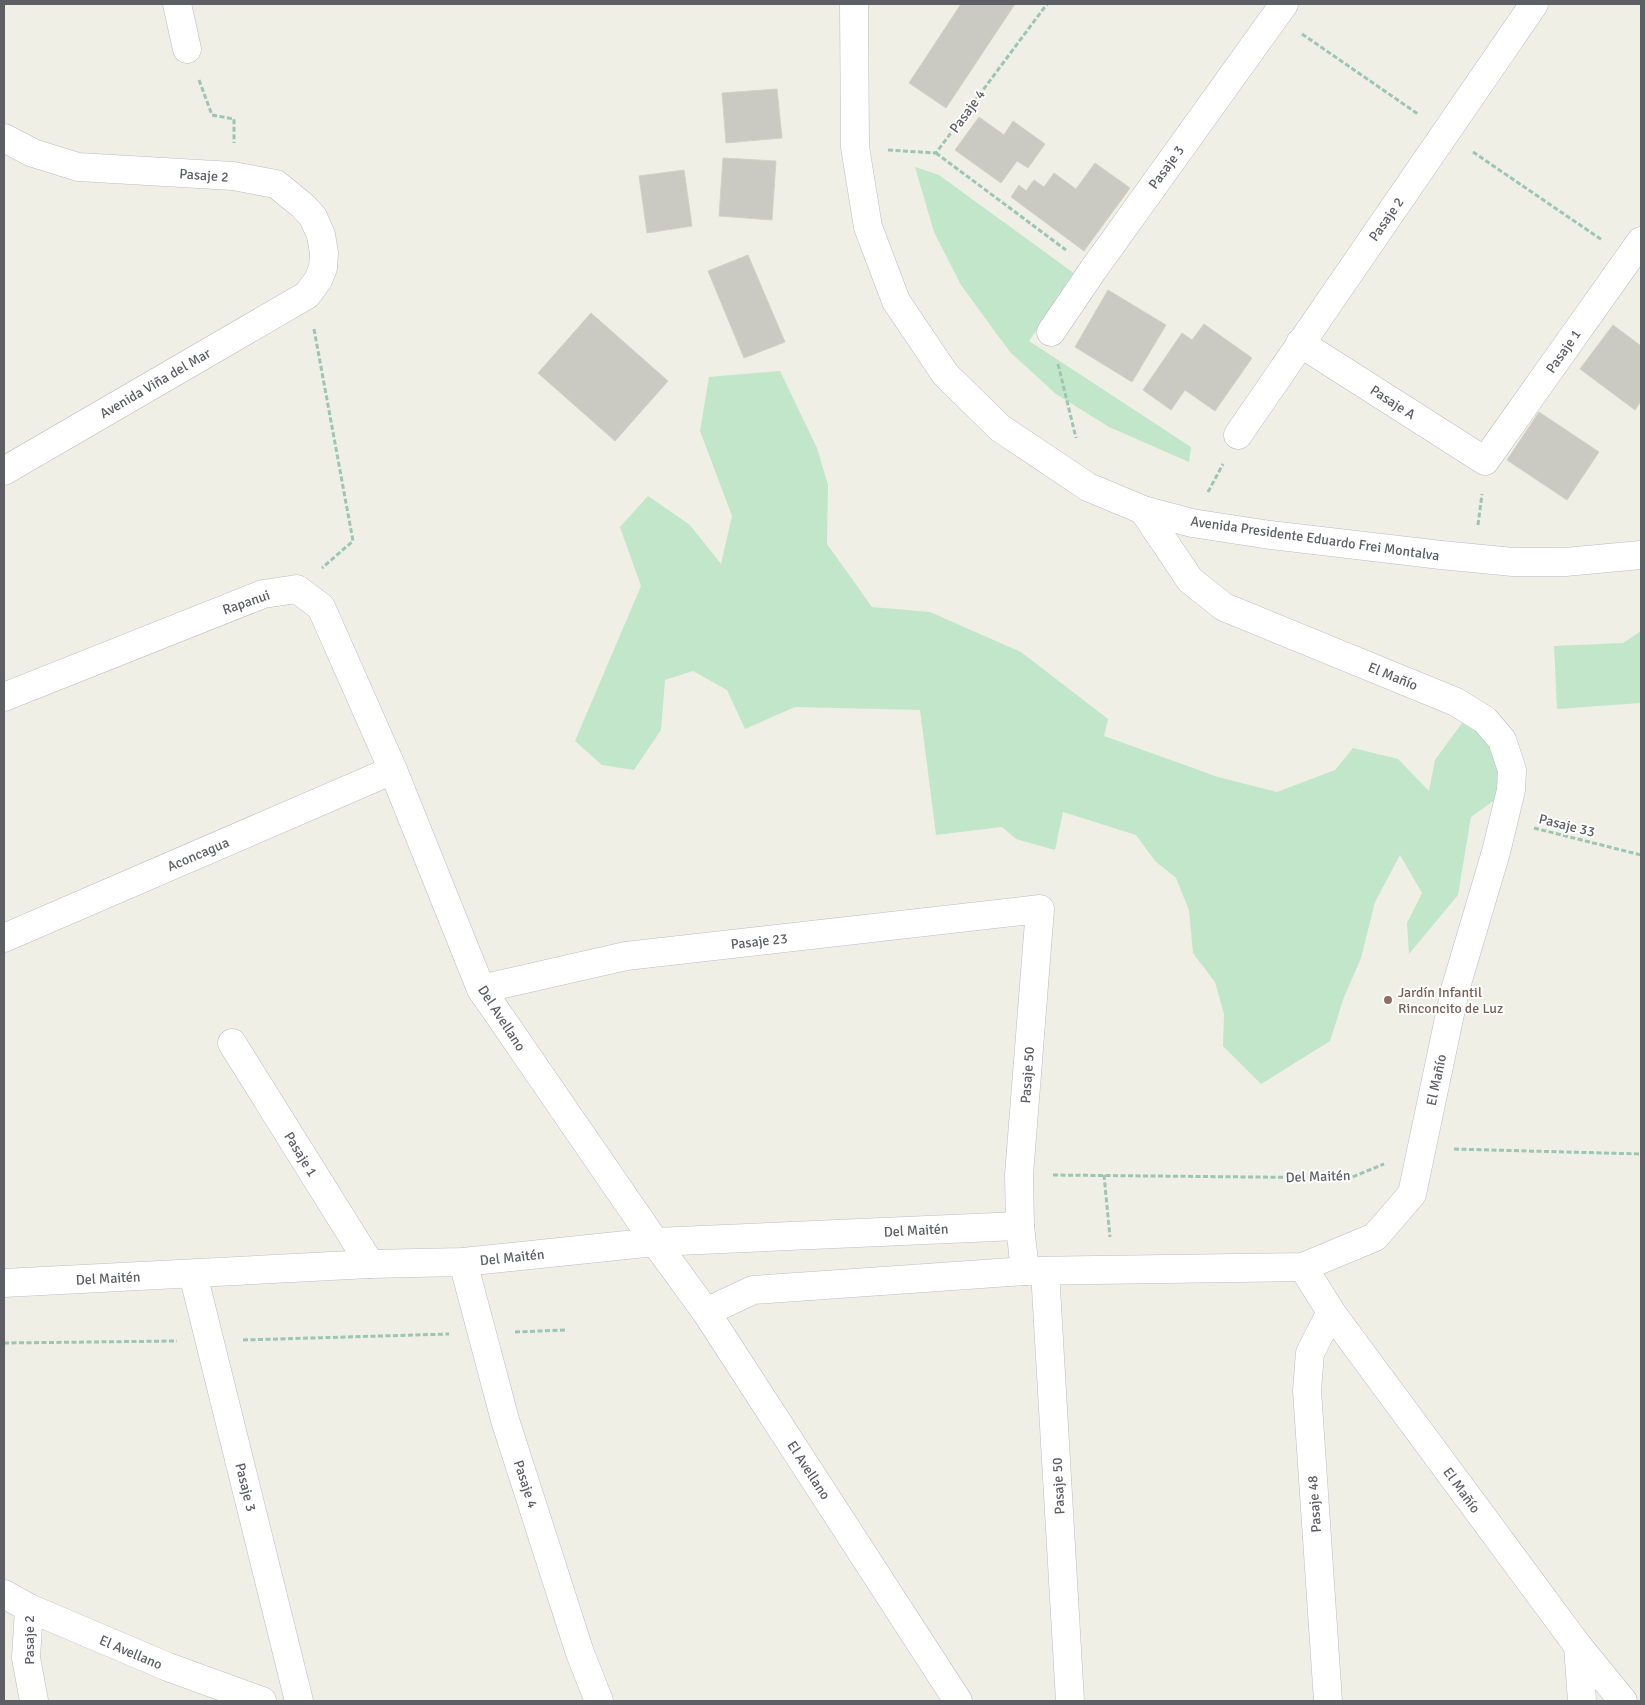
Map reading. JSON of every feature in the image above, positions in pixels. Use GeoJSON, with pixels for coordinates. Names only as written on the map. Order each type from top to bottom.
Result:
{"type":"FeatureCollection","features":[{"type":"Feature","properties":{"kind":"street"},"geometry":{"type":"LineString","coordinates":[[177,4],[187,49]]}},
{"type":"Feature","properties":{"kind":"street","name":"Avenida Presidente Eduardo Frei Montalva"},"geometry":{"type":"LineString","coordinates":[[854,4],[855,147],[868,227],[896,301],[945,374],[1000,428],[1088,487],[1143,510],[1192,523],[1270,535],[1474,559],[1565,562],[1641,554]]}},
{"type":"Feature","properties":{"kind":"street","name":"Pasaje 3"},"geometry":{"type":"LineString","coordinates":[[1051,332],[1092,270],[1284,4]]}},
{"type":"Feature","properties":{"kind":"street","name":"Pasaje 2"},"geometry":{"type":"LineString","coordinates":[[1238,435],[1534,4]]}},
{"type":"Feature","properties":{"kind":"street","name":"Pasaje 2"},"geometry":{"type":"LineString","coordinates":[[4,138],[33,153],[78,167],[234,176],[276,184],[303,206],[313,217],[321,235],[324,253],[323,268],[318,280],[307,295]]}},
{"type":"Feature","properties":{"kind":"street","name":"Pasaje 1"},"geometry":{"type":"LineString","coordinates":[[1486,461],[1641,242]]}},
{"type":"Feature","properties":{"kind":"street","name":"Avenida Viña del Mar"},"geometry":{"type":"LineString","coordinates":[[4,471],[307,295]]}},
{"type":"Feature","properties":{"kind":"street","name":"Pasaje A"},"geometry":{"type":"LineString","coordinates":[[1300,343],[1486,461]]}},
{"type":"Feature","properties":{"kind":"street","name":"El Mañío"},"geometry":{"type":"LineString","coordinates":[[1143,510],[1190,580],[1224,607],[1456,702],[1485,720],[1502,740],[1512,770],[1511,790],[1496,852],[1455,990],[1412,1194],[1375,1237],[1303,1268],[1331,1312],[1578,1646],[1623,1701]]}},
{"type":"Feature","properties":{"kind":"street"},"geometry":{"type":"LineString","coordinates":[[297,589],[321,607],[392,770]]}},
{"type":"Feature","properties":{"kind":"street","name":"Rapanui"},"geometry":{"type":"LineString","coordinates":[[4,697],[262,594],[297,589]]}},
{"type":"Feature","properties":{"kind":"street","name":"Aconcagua"},"geometry":{"type":"LineString","coordinates":[[4,938],[392,770]]}},
{"type":"Feature","properties":{"kind":"street","name":"Del Avellano"},"geometry":{"type":"LineString","coordinates":[[392,770],[481,990],[655,1242]]}},
{"type":"Feature","properties":{"kind":"street","name":"Pasaje 23"},"geometry":{"type":"LineString","coordinates":[[481,990],[626,956],[1040,909]]}},
{"type":"Feature","properties":{"kind":"street","name":"Pasaje 50"},"geometry":{"type":"LineString","coordinates":[[1040,909],[1019,1175],[1020,1226],[1035,1271],[1070,1701]]}},
{"type":"Feature","properties":{"kind":"street","name":"Pasaje 1"},"geometry":{"type":"LineString","coordinates":[[232,1043],[370,1264]]}},
{"type":"Feature","properties":{"kind":"street","name":"Del Maitén"},"geometry":{"type":"LineString","coordinates":[[4,1283],[370,1264],[463,1262],[655,1242],[1020,1226]]}},
{"type":"Feature","properties":{"kind":"street","name":"El Avellano"},"geometry":{"type":"LineString","coordinates":[[655,1242],[706,1312],[958,1701]]}},
{"type":"Feature","properties":{"kind":"street","name":"Pasaje 4"},"geometry":{"type":"LineString","coordinates":[[463,1262],[505,1420],[580,1652],[599,1701]]}},
{"type":"Feature","properties":{"kind":"street"},"geometry":{"type":"LineString","coordinates":[[706,1312],[753,1290],[1035,1271],[1303,1268]]}},
{"type":"Feature","properties":{"kind":"street","name":"Pasaje 3"},"geometry":{"type":"LineString","coordinates":[[193,1274],[299,1701]]}},
{"type":"Feature","properties":{"kind":"street","name":"Pasaje 48"},"geometry":{"type":"LineString","coordinates":[[1328,1701],[1307,1390],[1310,1353],[1331,1312]]}},
{"type":"Feature","properties":{"kind":"street","name":"El Avellano"},"geometry":{"type":"LineString","coordinates":[[4,1594],[29,1608],[168,1667],[262,1701]]}},
{"type":"Feature","properties":{"kind":"street","name":"Pasaje 2"},"geometry":{"type":"LineString","coordinates":[[29,1608],[26,1658],[34,1701]]}},
{"type":"Feature","properties":{"kind":"street"},"geometry":{"type":"LineString","coordinates":[[1578,1646],[1582,1701]]}},
{"type":"Feature","properties":{"kind":"path","name":"Pasaje 4"},"geometry":{"type":"LineString","coordinates":[[936,153],[1047,4]]}},
{"type":"Feature","properties":{"kind":"path"},"geometry":{"type":"LineString","coordinates":[[187,49],[212,115],[234,119],[234,176]]}},
{"type":"Feature","properties":{"kind":"path"},"geometry":{"type":"LineString","coordinates":[[855,147],[936,153],[1092,270]]}},
{"type":"Feature","properties":{"kind":"path"},"geometry":{"type":"LineString","coordinates":[[297,589],[353,542],[307,295]]}},
{"type":"Feature","properties":{"kind":"path"},"geometry":{"type":"LineString","coordinates":[[1051,332],[1077,439]]}},
{"type":"Feature","properties":{"kind":"path"},"geometry":{"type":"LineString","coordinates":[[1192,523],[1238,435]]}},
{"type":"Feature","properties":{"kind":"path"},"geometry":{"type":"LineString","coordinates":[[1474,559],[1486,461]]}},
{"type":"Feature","properties":{"kind":"path","name":"Pasaje 33"},"geometry":{"type":"LineString","coordinates":[[1496,852],[1526,826],[1641,855]]}},
{"type":"Feature","properties":{"kind":"path","name":"Del Maitén"},"geometry":{"type":"LineString","coordinates":[[1019,1175],[1350,1178],[1422,1148],[1641,1154]]}},
{"type":"Feature","properties":{"kind":"path"},"geometry":{"type":"LineString","coordinates":[[1104,1176],[1112,1270]]}},
{"type":"Feature","properties":{"kind":"path"},"geometry":{"type":"LineString","coordinates":[[4,1343],[210,1340],[565,1330]]}},
{"type":"Feature","properties":{"kind":"green space"},"geometry":{"type":"Polygon","coordinates":[[[915,167],[939,175],[1075,274],[1029,341],[1191,447],[1189,462],[1109,427],[1056,394],[1010,352],[961,285],[934,232],[915,167]]]}},
{"type":"Feature","properties":{"kind":"green space"},"geometry":{"type":"Polygon","coordinates":[[[780,371],[817,448],[828,485],[827,544],[872,607],[930,612],[1021,652],[1108,719],[1104,736],[1218,777],[1277,792],[1335,770],[1353,748],[1398,759],[1429,791],[1435,760],[1476,704],[1509,754],[1499,797],[1471,817],[1458,895],[1409,954],[1407,923],[1422,893],[1400,855],[1375,902],[1361,958],[1344,997],[1330,1041],[1261,1084],[1223,1046],[1224,1014],[1215,982],[1193,953],[1189,910],[1176,878],[1155,861],[1136,835],[1063,812],[1055,850],[1016,839],[1002,827],[936,835],[920,710],[795,707],[745,729],[727,690],[693,671],[665,680],[661,730],[634,770],[602,765],[575,741],[641,586],[620,527],[648,496],[690,525],[721,564],[732,516],[700,431],[709,377],[780,371]]]}},
{"type":"Feature","properties":{"kind":"green space"},"geometry":{"type":"Polygon","coordinates":[[[1641,631],[1641,703],[1557,709],[1554,646],[1623,643],[1641,631]]]}},
{"type":"Feature","properties":{"kind":"building"},"geometry":{"type":"Polygon","coordinates":[[[961,4],[1015,4],[946,108],[909,83],[961,4]]]}},
{"type":"Feature","properties":{"kind":"building"},"geometry":{"type":"Polygon","coordinates":[[[777,89],[782,138],[726,143],[722,93],[777,89]]]}},
{"type":"Feature","properties":{"kind":"building"},"geometry":{"type":"Polygon","coordinates":[[[979,117],[1004,135],[1013,121],[1045,144],[1028,168],[1017,161],[1001,183],[955,150],[979,117]]]}},
{"type":"Feature","properties":{"kind":"building"},"geometry":{"type":"Polygon","coordinates":[[[723,158],[776,161],[772,220],[719,216],[723,158]]]}},
{"type":"Feature","properties":{"kind":"building"},"geometry":{"type":"Polygon","coordinates":[[[1095,163],[1130,188],[1084,251],[1011,197],[1019,185],[1026,191],[1034,180],[1044,187],[1054,173],[1076,189],[1095,163]]]}},
{"type":"Feature","properties":{"kind":"building"},"geometry":{"type":"Polygon","coordinates":[[[684,170],[692,226],[647,233],[639,176],[684,170]]]}},
{"type":"Feature","properties":{"kind":"building"},"geometry":{"type":"Polygon","coordinates":[[[748,255],[785,342],[744,358],[708,271],[748,255]]]}},
{"type":"Feature","properties":{"kind":"building"},"geometry":{"type":"Polygon","coordinates":[[[1108,290],[1166,325],[1132,382],[1075,347],[1108,290]]]}},
{"type":"Feature","properties":{"kind":"building"},"geometry":{"type":"Polygon","coordinates":[[[591,313],[668,381],[615,441],[538,373],[591,313]]]}},
{"type":"Feature","properties":{"kind":"building"},"geometry":{"type":"Polygon","coordinates":[[[1204,324],[1252,358],[1215,411],[1185,390],[1171,410],[1143,390],[1182,333],[1192,340],[1204,324]]]}},
{"type":"Feature","properties":{"kind":"building"},"geometry":{"type":"Polygon","coordinates":[[[1613,325],[1641,346],[1641,401],[1635,410],[1580,369],[1613,325]]]}},
{"type":"Feature","properties":{"kind":"building"},"geometry":{"type":"Polygon","coordinates":[[[1539,412],[1599,452],[1567,500],[1507,460],[1539,412]]]}},
{"type":"Feature","properties":{"kind":"place","name":"Jardín Infantil Rinconcito de Luz"},"geometry":{"type":"Point","coordinates":[1388,1000]}}]}
